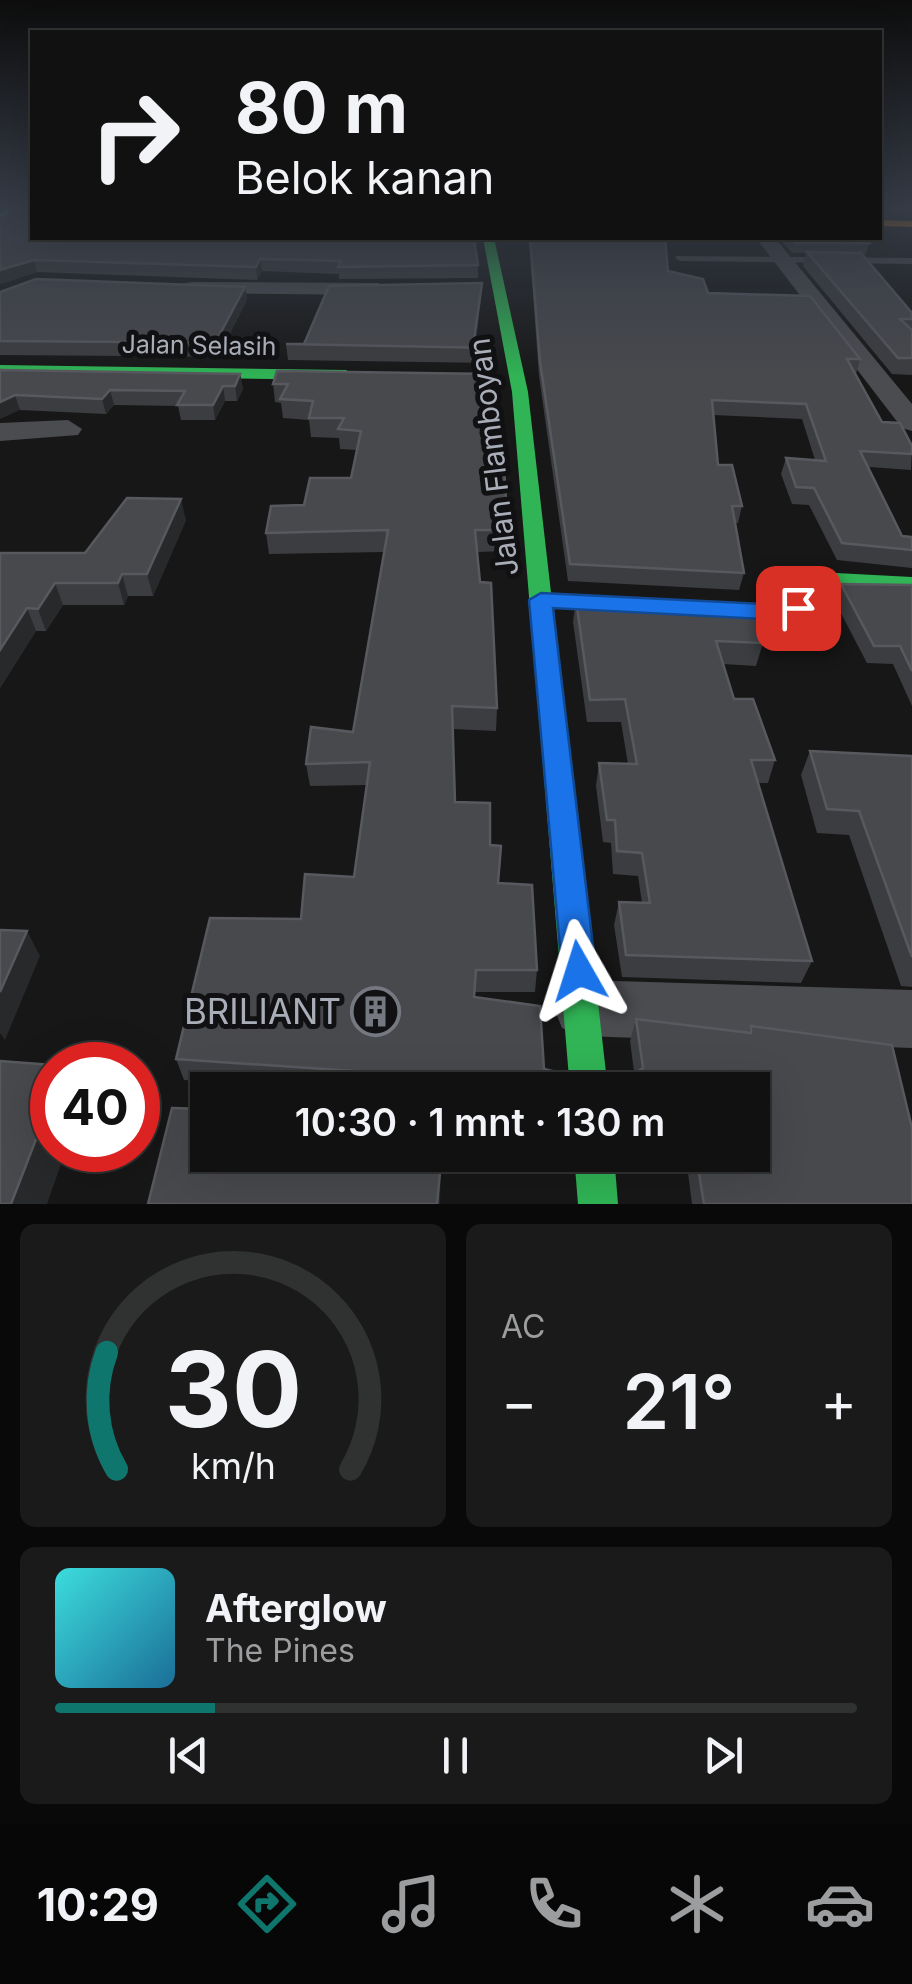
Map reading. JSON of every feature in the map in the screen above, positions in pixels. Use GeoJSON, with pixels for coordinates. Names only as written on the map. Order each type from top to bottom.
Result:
{"type":"FeatureCollection","features":[{"type":"Feature","properties":{"kind":"street","name":"Jalan Flamboyan"},"geometry":{"type":"LineString","coordinates":[[490,265],[550,601],[587,1072]]}},
{"type":"Feature","properties":{"kind":"street"},"geometry":{"type":"LineString","coordinates":[[787,265],[912,422]]}},
{"type":"Feature","properties":{"kind":"street"},"geometry":{"type":"LineString","coordinates":[[160,287],[408,289]]}},
{"type":"Feature","properties":{"kind":"street","name":"Jalan Selasih"},"geometry":{"type":"LineString","coordinates":[[0,370],[361,376]]}},
{"type":"Feature","properties":{"kind":"street"},"geometry":{"type":"LineString","coordinates":[[0,432],[68,429]]}},
{"type":"Feature","properties":{"kind":"street"},"geometry":{"type":"LineString","coordinates":[[651,606],[783,613],[798,608],[809,585],[817,579],[912,584]]}},
{"type":"Feature","properties":{"kind":"street"},"geometry":{"type":"LineString","coordinates":[[582,1008],[912,1020]]}},
{"type":"Feature","properties":{"kind":"street"},"geometry":{"type":"LineString","coordinates":[[595,1172],[598,1204]]}},
{"type":"Feature","properties":{"kind":"building"},"geometry":{"type":"Polygon","coordinates":[[[339,265],[465,265],[338,267],[339,265]]]}},
{"type":"Feature","properties":{"kind":"building"},"geometry":{"type":"Polygon","coordinates":[[[532,265],[667,265],[668,271],[703,279],[708,293],[810,296],[860,359],[847,359],[882,422],[900,423],[912,446],[912,454],[860,451],[902,536],[912,537],[912,550],[842,543],[814,488],[796,487],[786,458],[826,461],[806,404],[712,400],[718,465],[732,465],[742,506],[732,506],[744,573],[570,564],[540,362],[532,265]]]}},
{"type":"Feature","properties":{"kind":"building"},"geometry":{"type":"Polygon","coordinates":[[[818,265],[871,265],[912,313],[912,319],[900,319],[912,330],[912,358],[898,358],[818,265]]]}},
{"type":"Feature","properties":{"kind":"building"},"geometry":{"type":"Polygon","coordinates":[[[36,279],[245,287],[220,334],[229,334],[224,341],[255,343],[0,341],[0,292],[36,279]]]}},
{"type":"Feature","properties":{"kind":"building"},"geometry":{"type":"Polygon","coordinates":[[[482,283],[474,340],[492,340],[493,348],[286,344],[304,344],[329,286],[482,283]]]}},
{"type":"Feature","properties":{"kind":"building"},"geometry":{"type":"Polygon","coordinates":[[[0,370],[240,374],[235,386],[223,386],[213,405],[177,405],[185,391],[110,390],[102,399],[15,395],[0,402],[0,370]]]}},
{"type":"Feature","properties":{"kind":"building"},"geometry":{"type":"Polygon","coordinates":[[[277,371],[493,374],[492,421],[501,421],[508,530],[475,530],[480,582],[491,583],[497,708],[452,706],[455,802],[490,803],[490,845],[501,846],[498,883],[532,885],[537,970],[476,970],[474,997],[540,1006],[544,1069],[557,1072],[369,1072],[176,1059],[210,918],[301,919],[305,874],[354,877],[370,762],[306,764],[311,727],[353,732],[388,530],[266,533],[271,506],[304,505],[310,478],[351,478],[361,431],[338,429],[344,418],[309,418],[313,401],[280,399],[288,384],[273,384],[277,371]]]}},
{"type":"Feature","properties":{"kind":"building"},"geometry":{"type":"Polygon","coordinates":[[[127,498],[181,499],[147,574],[122,574],[118,583],[55,583],[38,609],[27,608],[0,650],[0,553],[85,553],[127,498]]]}},
{"type":"Feature","properties":{"kind":"building"},"geometry":{"type":"Polygon","coordinates":[[[841,584],[912,585],[912,671],[900,646],[874,646],[841,584]]]}},
{"type":"Feature","properties":{"kind":"building"},"geometry":{"type":"Polygon","coordinates":[[[576,600],[754,610],[763,643],[716,641],[734,699],[753,699],[775,760],[751,760],[812,961],[626,955],[619,902],[650,903],[642,853],[617,851],[615,820],[607,820],[599,763],[637,764],[625,699],[590,700],[576,600]]]}},
{"type":"Feature","properties":{"kind":"building"},"geometry":{"type":"Polygon","coordinates":[[[810,751],[912,756],[912,957],[859,811],[827,809],[810,751]]]}},
{"type":"Feature","properties":{"kind":"building"},"geometry":{"type":"Polygon","coordinates":[[[0,930],[27,931],[0,992],[0,930]]]}},
{"type":"Feature","properties":{"kind":"building"},"geometry":{"type":"Polygon","coordinates":[[[636,1019],[751,1033],[751,1026],[892,1045],[912,1128],[912,1204],[704,1204],[699,1172],[770,1172],[770,1072],[637,1072],[643,1068],[636,1019]]]}},
{"type":"Feature","properties":{"kind":"building"},"geometry":{"type":"Polygon","coordinates":[[[0,1061],[30,1063],[30,1155],[11,1204],[0,1204],[0,1061]]]}},
{"type":"Feature","properties":{"kind":"building"},"geometry":{"type":"Polygon","coordinates":[[[172,1108],[190,1108],[190,1172],[440,1172],[437,1204],[148,1204],[156,1172],[160,1172],[172,1108]]]}},
{"type":"Feature","properties":{"kind":"traffic: fast"},"geometry":{"type":"LineString","coordinates":[[494,265],[520,392],[587,1072]]}},
{"type":"Feature","properties":{"kind":"traffic: fast"},"geometry":{"type":"LineString","coordinates":[[0,370],[346,375]]}},
{"type":"Feature","properties":{"kind":"traffic: fast"},"geometry":{"type":"LineString","coordinates":[[682,607],[783,613],[798,608],[817,579],[912,584]]}},
{"type":"Feature","properties":{"kind":"traffic: fast"},"geometry":{"type":"LineString","coordinates":[[595,1172],[598,1204]]}},
{"type":"Feature","properties":{"kind":"place","name":"BRILIANT"},"geometry":{"type":"Point","coordinates":[376,1011]}},
{"type":"Feature","properties":{"kind":"route"},"geometry":{"type":"LineString","coordinates":[[579,971],[541,600],[783,613],[798,608]]}}]}
